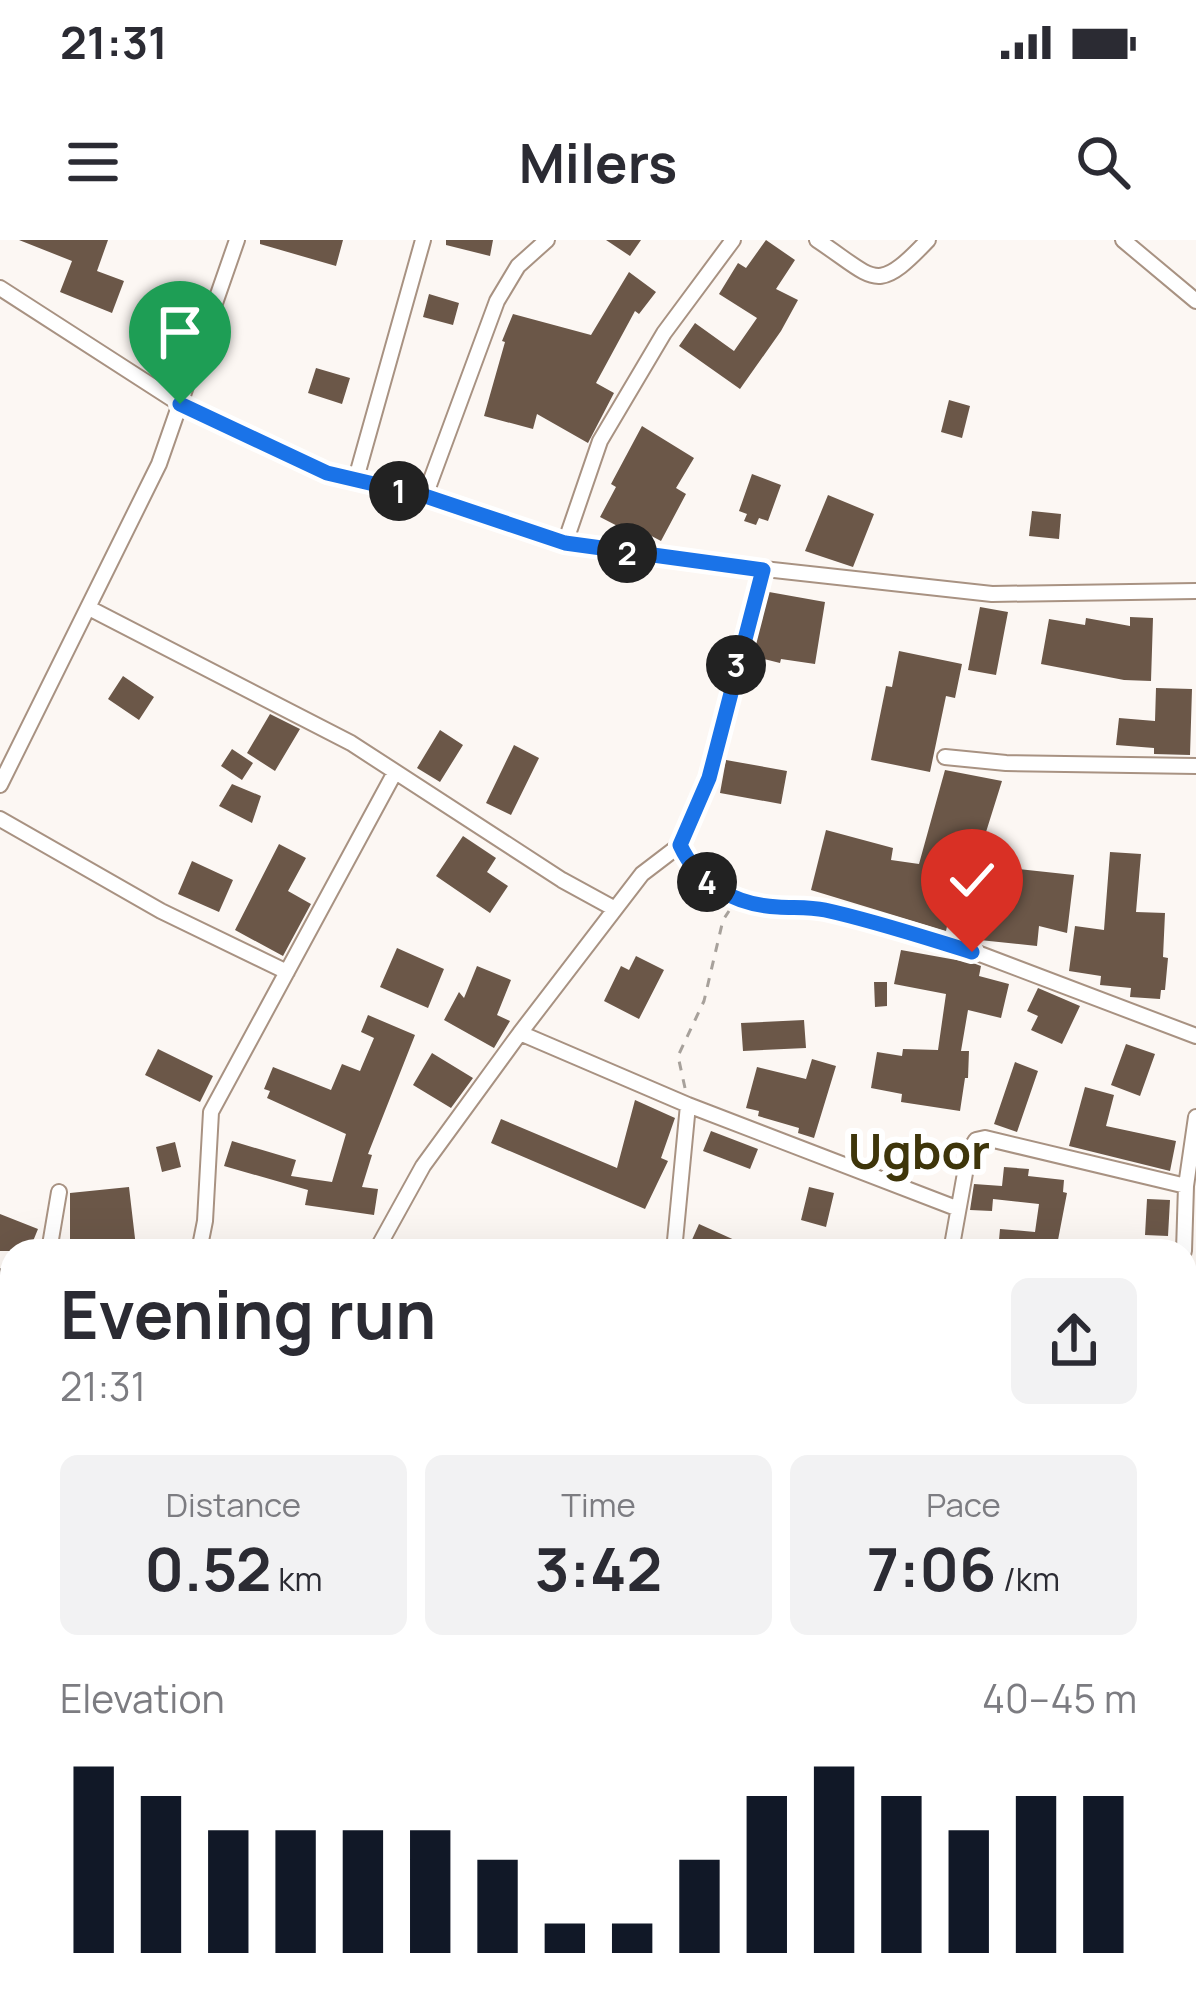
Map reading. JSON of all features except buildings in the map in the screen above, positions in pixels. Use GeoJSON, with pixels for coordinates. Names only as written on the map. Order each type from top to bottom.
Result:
{"type":"FeatureCollection","features":[{"type":"Feature","properties":{"kind":"street"},"geometry":{"type":"LineString","coordinates":[[0,785],[159,464],[237,240]]}},
{"type":"Feature","properties":{"kind":"street"},"geometry":{"type":"LineString","coordinates":[[355,482],[423,240]]}},
{"type":"Feature","properties":{"kind":"street"},"geometry":{"type":"LineString","coordinates":[[425,496],[497,301],[518,266],[547,240]]}},
{"type":"Feature","properties":{"kind":"street"},"geometry":{"type":"LineString","coordinates":[[565,543],[600,441],[664,333],[733,240]]}},
{"type":"Feature","properties":{"kind":"street"},"geometry":{"type":"LineString","coordinates":[[817,240],[871,275],[885,278],[898,272],[928,240]]}},
{"type":"Feature","properties":{"kind":"street"},"geometry":{"type":"LineString","coordinates":[[1124,240],[1196,301]]}},
{"type":"Feature","properties":{"kind":"street"},"geometry":{"type":"LineString","coordinates":[[0,288],[180,404],[327,473],[425,496],[565,543],[992,594],[1196,591]]}},
{"type":"Feature","properties":{"kind":"street"},"geometry":{"type":"LineString","coordinates":[[382,1239],[422,1166],[520,1033],[642,874],[680,845],[709,778],[763,570]]}},
{"type":"Feature","properties":{"kind":"street"},"geometry":{"type":"LineString","coordinates":[[89,608],[351,743],[615,909]]}},
{"type":"Feature","properties":{"kind":"street"},"geometry":{"type":"LineString","coordinates":[[945,757],[1006,763],[1196,766]]}},
{"type":"Feature","properties":{"kind":"street"},"geometry":{"type":"LineString","coordinates":[[201,1239],[211,1112],[394,774]]}},
{"type":"Feature","properties":{"kind":"street"},"geometry":{"type":"LineString","coordinates":[[0,819],[160,910],[287,972]]}},
{"type":"Feature","properties":{"kind":"street"},"geometry":{"type":"LineString","coordinates":[[680,845],[698,874],[737,900],[819,908],[907,932],[1196,1036]]}},
{"type":"Feature","properties":{"kind":"street"},"geometry":{"type":"LineString","coordinates":[[520,1033],[688,1105],[956,1208]]}},
{"type":"Feature","properties":{"kind":"street"},"geometry":{"type":"LineString","coordinates":[[675,1239],[688,1105]]}},
{"type":"Feature","properties":{"kind":"street"},"geometry":{"type":"LineString","coordinates":[[1188,1239],[1186,1186],[1196,1117]]}},
{"type":"Feature","properties":{"kind":"street"},"geometry":{"type":"LineString","coordinates":[[952,1239],[969,1151],[985,1138],[1186,1186]]}},
{"type":"Feature","properties":{"kind":"street"},"geometry":{"type":"LineString","coordinates":[[51,1239],[58,1192]]}},
{"type":"Feature","properties":{"kind":"path"},"geometry":{"type":"LineString","coordinates":[[688,1105],[678,1057],[704,1001],[723,920],[737,900]]}},
{"type":"Feature","properties":{"kind":"district","name":"Ugbor"},"geometry":{"type":"Point","coordinates":[919,1152]}},
{"type":"Feature","properties":{"kind":"route"},"geometry":{"type":"LineString","coordinates":[[180,404],[327,473],[425,496],[565,543],[763,570],[709,778],[680,845],[688,863],[716,889],[737,900],[819,908],[972,952]]}}]}
